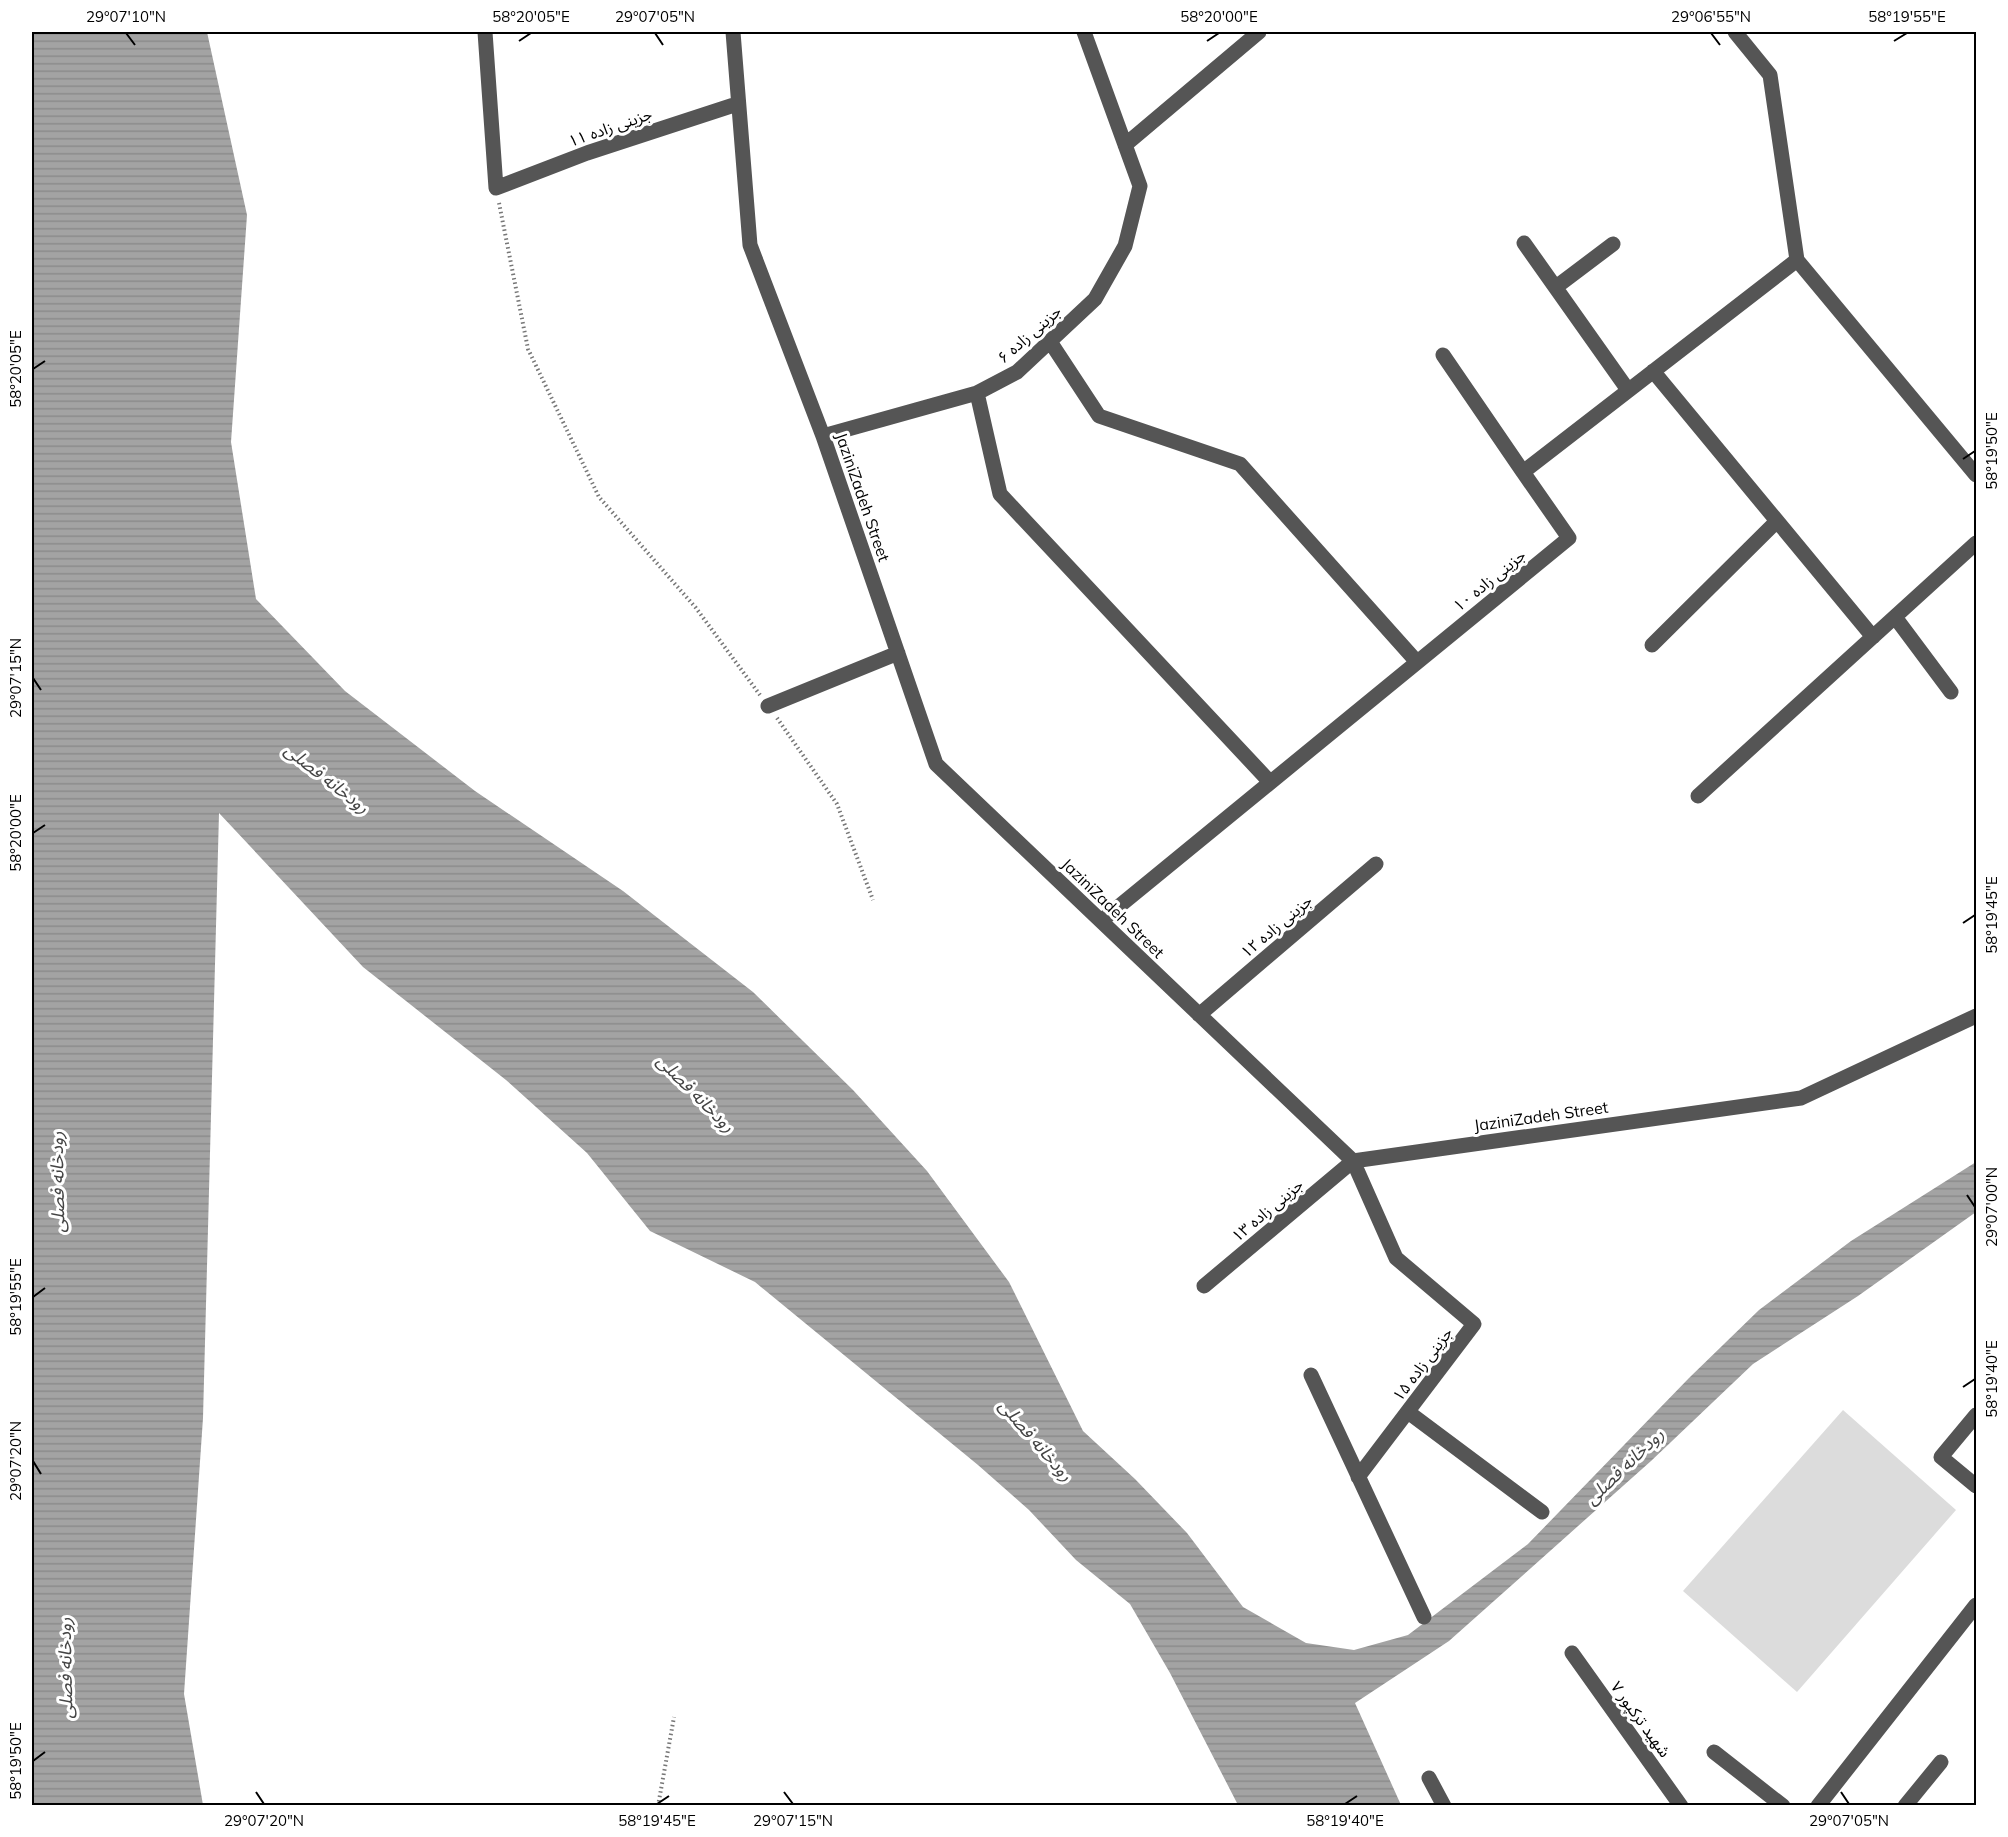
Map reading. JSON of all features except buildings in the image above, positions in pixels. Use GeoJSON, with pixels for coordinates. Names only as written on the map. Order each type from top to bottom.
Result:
{"type":"FeatureCollection","features":[{"type":"Feature","properties":{"kind":"street"},"geometry":{"type":"LineString","coordinates":[[485,32],[496,188]]}},
{"type":"Feature","properties":{"kind":"street","name":"JaziniZadeh Street"},"geometry":{"type":"LineString","coordinates":[[733,32],[750,245],[823,436],[936,764],[1353,1161],[1801,1098],[1977,1016]]}},
{"type":"Feature","properties":{"kind":"street","name":"جزینی زاده ۶"},"geometry":{"type":"LineString","coordinates":[[823,436],[976,393],[1017,372],[1051,343],[1095,299],[1125,246],[1140,186],[1084,32]]}},
{"type":"Feature","properties":{"kind":"street"},"geometry":{"type":"LineString","coordinates":[[1125,145],[1259,32]]}},
{"type":"Feature","properties":{"kind":"street"},"geometry":{"type":"LineString","coordinates":[[1735,32],[1770,75],[1797,260],[1977,475]]}},
{"type":"Feature","properties":{"kind":"street","name":"جزینی زاده ۱۱"},"geometry":{"type":"LineString","coordinates":[[496,188],[587,153],[737,104]]}},
{"type":"Feature","properties":{"kind":"street"},"geometry":{"type":"LineString","coordinates":[[1524,243],[1628,390]]}},
{"type":"Feature","properties":{"kind":"street"},"geometry":{"type":"LineString","coordinates":[[1556,287],[1614,244]]}},
{"type":"Feature","properties":{"kind":"street"},"geometry":{"type":"LineString","coordinates":[[1443,355],[1523,471],[1797,260]]}},
{"type":"Feature","properties":{"kind":"street"},"geometry":{"type":"LineString","coordinates":[[1051,343],[1099,416],[1240,464],[1417,662]]}},
{"type":"Feature","properties":{"kind":"street"},"geometry":{"type":"LineString","coordinates":[[1653,371],[1873,637]]}},
{"type":"Feature","properties":{"kind":"street"},"geometry":{"type":"LineString","coordinates":[[976,393],[1000,494],[1270,782]]}},
{"type":"Feature","properties":{"kind":"street","name":"جزینی زاده ۱۰"},"geometry":{"type":"LineString","coordinates":[[1101,921],[1569,538],[1523,471]]}},
{"type":"Feature","properties":{"kind":"street"},"geometry":{"type":"LineString","coordinates":[[1652,645],[1777,521]]}},
{"type":"Feature","properties":{"kind":"street"},"geometry":{"type":"LineString","coordinates":[[1698,796],[1977,543]]}},
{"type":"Feature","properties":{"kind":"street"},"geometry":{"type":"LineString","coordinates":[[1895,617],[1952,692]]}},
{"type":"Feature","properties":{"kind":"street"},"geometry":{"type":"LineString","coordinates":[[768,706],[898,653]]}},
{"type":"Feature","properties":{"kind":"street","name":"جزینی زاده ۱۲"},"geometry":{"type":"LineString","coordinates":[[1199,1015],[1376,864]]}},
{"type":"Feature","properties":{"kind":"street","name":"جزینی زاده ۱۳"},"geometry":{"type":"LineString","coordinates":[[1204,1286],[1353,1161]]}},
{"type":"Feature","properties":{"kind":"street","name":"جزینی زاده ۱۵"},"geometry":{"type":"LineString","coordinates":[[1353,1161],[1396,1258],[1474,1324],[1358,1477]]}},
{"type":"Feature","properties":{"kind":"street"},"geometry":{"type":"LineString","coordinates":[[1311,1375],[1424,1617]]}},
{"type":"Feature","properties":{"kind":"street"},"geometry":{"type":"LineString","coordinates":[[1408,1412],[1542,1512]]}},
{"type":"Feature","properties":{"kind":"street"},"geometry":{"type":"LineString","coordinates":[[1977,1415],[1941,1457],[1977,1486]]}},
{"type":"Feature","properties":{"kind":"street"},"geometry":{"type":"LineString","coordinates":[[1818,1806],[1977,1605]]}},
{"type":"Feature","properties":{"kind":"street","name":"شهید ترکپور ۷"},"geometry":{"type":"LineString","coordinates":[[1572,1653],[1681,1806]]}},
{"type":"Feature","properties":{"kind":"street"},"geometry":{"type":"LineString","coordinates":[[1714,1752],[1783,1806]]}},
{"type":"Feature","properties":{"kind":"street"},"geometry":{"type":"LineString","coordinates":[[1905,1806],[1941,1762]]}},
{"type":"Feature","properties":{"kind":"street"},"geometry":{"type":"LineString","coordinates":[[1429,1778],[1444,1806]]}},
{"type":"Feature","properties":{"kind":"path"},"geometry":{"type":"LineString","coordinates":[[496,188],[528,349],[598,497],[696,608],[837,804],[873,900]]}},
{"type":"Feature","properties":{"kind":"path"},"geometry":{"type":"LineString","coordinates":[[658,1806],[674,1717]]}},
{"type":"Feature","properties":{"kind":"shaded area"},"geometry":{"type":"Polygon","coordinates":[[[1843,1410],[1956,1510],[1797,1692],[1683,1591],[1843,1410]]]}},
{"type":"Feature","properties":{"kind":"water","name":"رودخانه فصلی"},"geometry":{"type":"Polygon","coordinates":[[[32,32],[207,32],[247,215],[231,442],[256,599],[345,691],[475,791],[623,891],[753,992],[853,1090],[927,1171],[1009,1282],[1083,1431],[1135,1479],[1187,1533],[1243,1607],[1306,1643],[1354,1650],[1408,1635],[1528,1544],[1689,1378],[1759,1310],[1851,1241],[1976,1162],[1976,1212],[1858,1296],[1753,1364],[1651,1461],[1449,1641],[1355,1703],[1401,1805],[1238,1805],[1170,1673],[1130,1604],[1076,1560],[1029,1510],[978,1465],[755,1282],[650,1231],[587,1153],[506,1080],[363,967],[219,813],[203,1418],[184,1694],[203,1805],[32,1806],[32,32]]]}}]}
